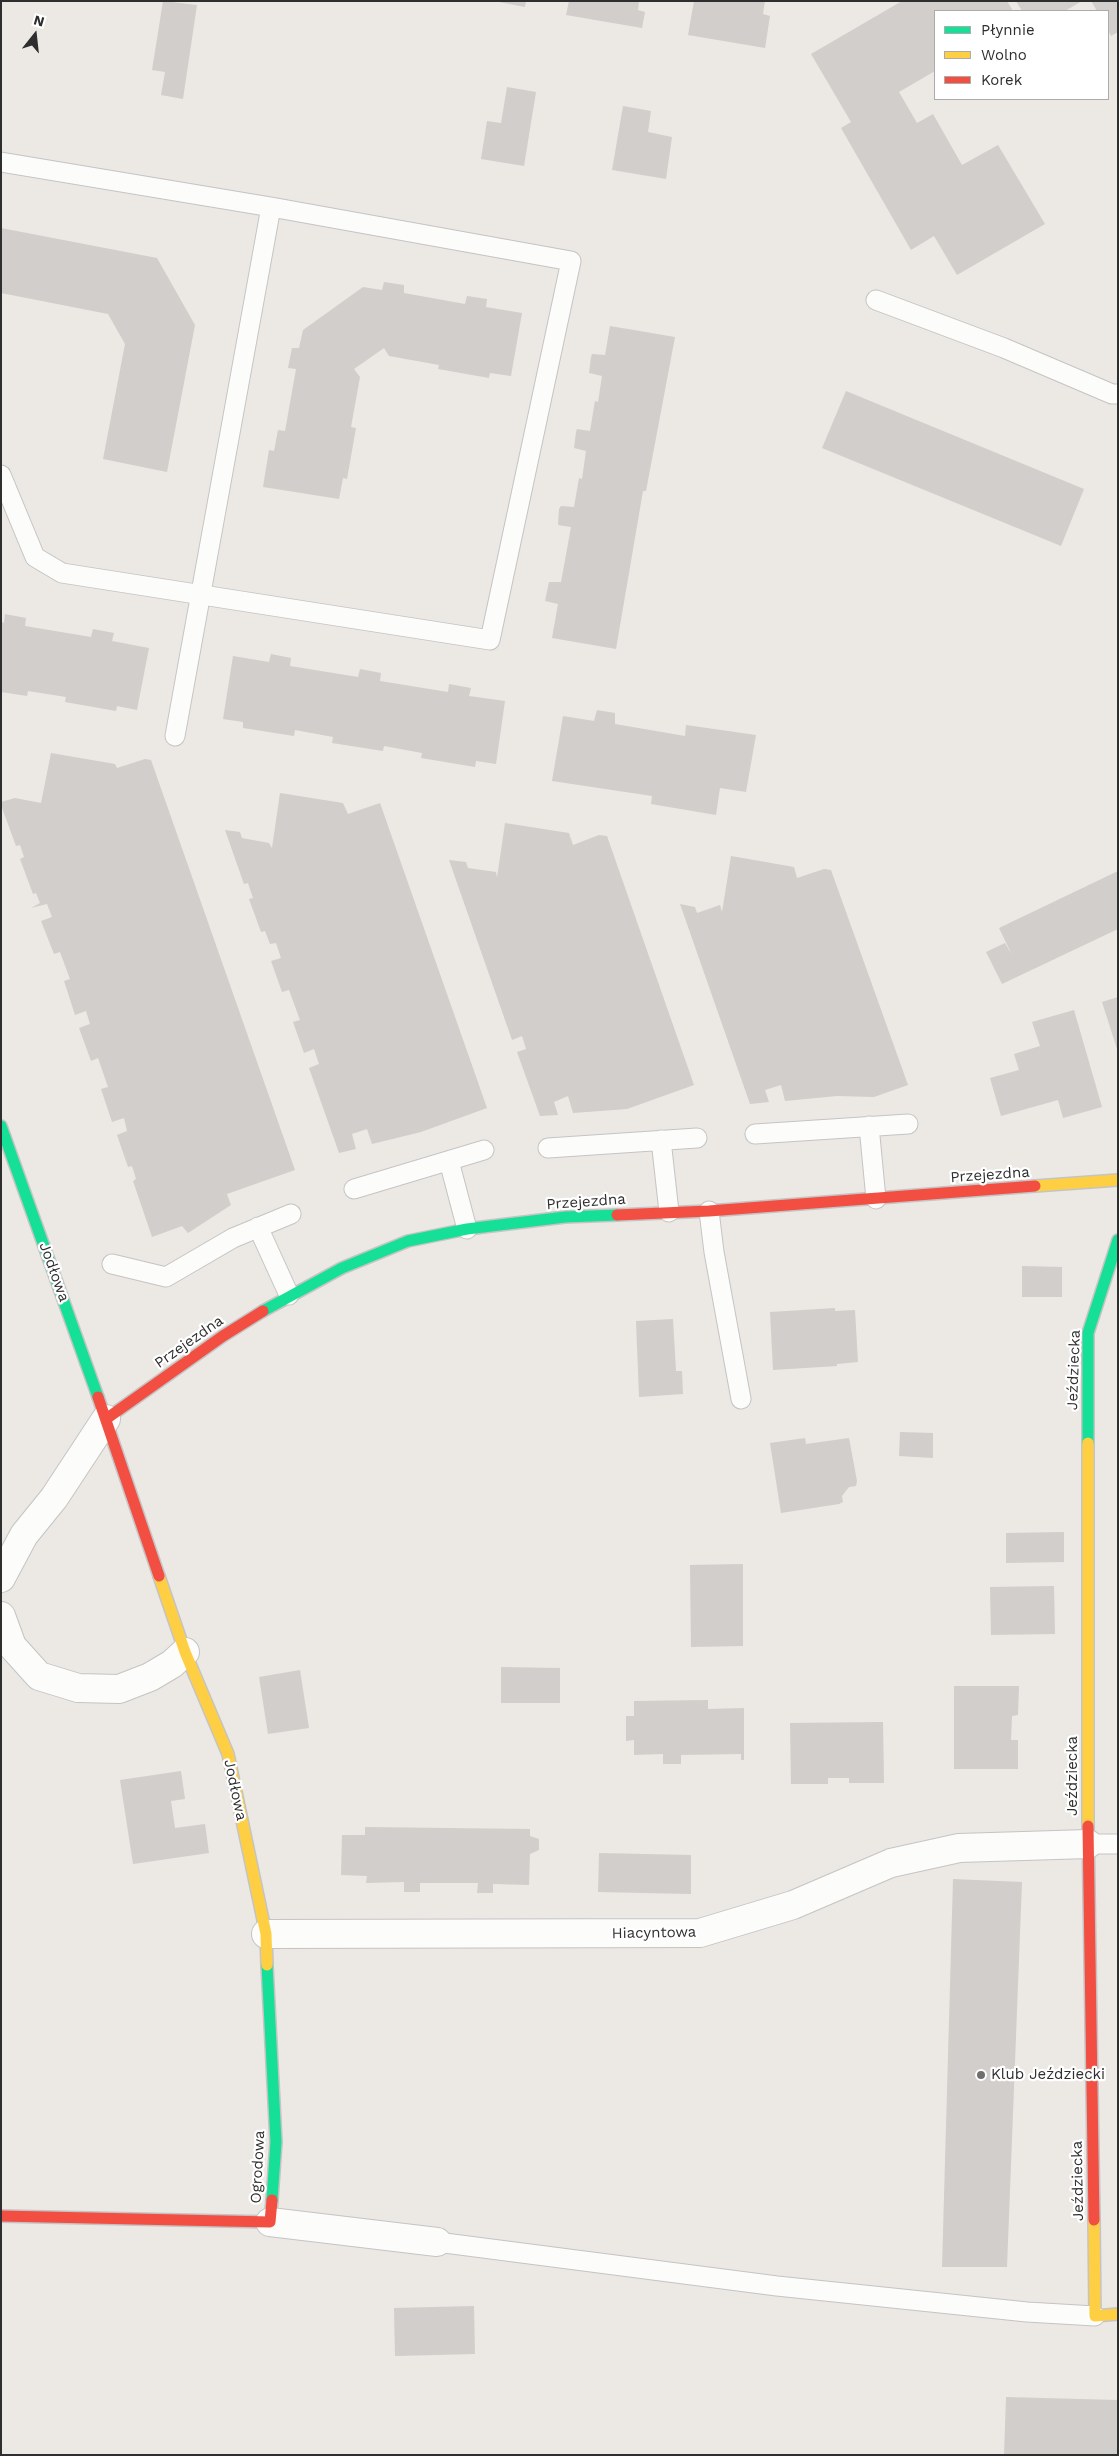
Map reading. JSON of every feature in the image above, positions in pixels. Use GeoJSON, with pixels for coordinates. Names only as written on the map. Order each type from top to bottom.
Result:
{"type":"FeatureCollection","features":[{"type":"Feature","properties":{"kind":"street","name":"Jodłowa"},"geometry":{"type":"LineString","coordinates":[[1,1126],[106,1419],[185,1652],[228,1754],[266,1934]]}},
{"type":"Feature","properties":{"kind":"street","name":"Przejezdna"},"geometry":{"type":"LineString","coordinates":[[106,1419],[223,1336],[289,1295],[342,1268],[408,1241],[467,1229],[564,1218],[709,1211],[1118,1180]]}},
{"type":"Feature","properties":{"kind":"street","name":"Jeździecka"},"geometry":{"type":"LineString","coordinates":[[1095,2316],[1088,1844],[1088,1333],[1118,1240]]}},
{"type":"Feature","properties":{"kind":"street"},"geometry":{"type":"LineString","coordinates":[[1,1578],[24,1535],[54,1498],[106,1419]]}},
{"type":"Feature","properties":{"kind":"street"},"geometry":{"type":"LineString","coordinates":[[1,1616],[12,1646],[39,1676],[78,1688],[119,1689],[150,1677],[172,1664],[185,1652]]}},
{"type":"Feature","properties":{"kind":"street","name":"Hiacyntowa"},"geometry":{"type":"LineString","coordinates":[[266,1934],[700,1933],[793,1905],[891,1863],[958,1848],[1088,1844]]}},
{"type":"Feature","properties":{"kind":"street","name":"Ogrodowa"},"geometry":{"type":"LineString","coordinates":[[1,2216],[270,2222],[276,2142],[266,1934]]}},
{"type":"Feature","properties":{"kind":"street"},"geometry":{"type":"LineString","coordinates":[[270,2222],[437,2242]]}},
{"type":"Feature","properties":{"kind":"street"},"geometry":{"type":"LineString","coordinates":[[1095,2316],[1118,2314]]}},
{"type":"Feature","properties":{"kind":"lane"},"geometry":{"type":"LineString","coordinates":[[1,162],[571,261],[490,640],[62,574],[35,557],[1,475]]}},
{"type":"Feature","properties":{"kind":"lane"},"geometry":{"type":"LineString","coordinates":[[175,736],[199,595],[271,208]]}},
{"type":"Feature","properties":{"kind":"lane"},"geometry":{"type":"LineString","coordinates":[[876,300],[1004,348],[1112,394],[1118,394]]}},
{"type":"Feature","properties":{"kind":"lane"},"geometry":{"type":"LineString","coordinates":[[755,1134],[908,1124]]}},
{"type":"Feature","properties":{"kind":"lane"},"geometry":{"type":"LineString","coordinates":[[869,1126],[876,1199]]}},
{"type":"Feature","properties":{"kind":"lane"},"geometry":{"type":"LineString","coordinates":[[548,1148],[697,1138]]}},
{"type":"Feature","properties":{"kind":"lane"},"geometry":{"type":"LineString","coordinates":[[661,1140],[669,1212]]}},
{"type":"Feature","properties":{"kind":"lane"},"geometry":{"type":"LineString","coordinates":[[354,1189],[484,1150]]}},
{"type":"Feature","properties":{"kind":"lane"},"geometry":{"type":"LineString","coordinates":[[449,1161],[467,1229]]}},
{"type":"Feature","properties":{"kind":"lane"},"geometry":{"type":"LineString","coordinates":[[709,1211],[714,1252],[741,1400]]}},
{"type":"Feature","properties":{"kind":"lane"},"geometry":{"type":"LineString","coordinates":[[112,1264],[166,1277],[233,1238],[291,1214]]}},
{"type":"Feature","properties":{"kind":"lane"},"geometry":{"type":"LineString","coordinates":[[258,1227],[289,1295]]}},
{"type":"Feature","properties":{"kind":"lane"},"geometry":{"type":"LineString","coordinates":[[1088,1844],[1118,1844]]}},
{"type":"Feature","properties":{"kind":"lane"},"geometry":{"type":"LineString","coordinates":[[437,2242],[777,2286],[1027,2312],[1095,2316]]}},
{"type":"Feature","properties":{"kind":"building"},"geometry":{"type":"Polygon","coordinates":[[[163,1],[197,5],[183,99],[161,95],[165,72],[152,70],[163,1]]]}},
{"type":"Feature","properties":{"kind":"building"},"geometry":{"type":"Polygon","coordinates":[[[494,1],[526,1],[525,7],[494,1]]]}},
{"type":"Feature","properties":{"kind":"building"},"geometry":{"type":"Polygon","coordinates":[[[569,1],[639,1],[638,10],[645,12],[642,28],[566,15],[569,1]]]}},
{"type":"Feature","properties":{"kind":"building"},"geometry":{"type":"Polygon","coordinates":[[[694,1],[765,1],[763,14],[770,16],[765,48],[688,35],[694,1]]]}},
{"type":"Feature","properties":{"kind":"building"},"geometry":{"type":"Polygon","coordinates":[[[902,1],[1007,1],[1012,10],[934,10],[934,72],[899,92],[917,123],[933,114],[962,165],[998,145],[1045,224],[957,275],[934,236],[911,250],[841,128],[851,122],[811,54],[902,1]]]}},
{"type":"Feature","properties":{"kind":"building"},"geometry":{"type":"Polygon","coordinates":[[[1016,1],[1082,1],[1067,10],[1021,10],[1016,1]]]}},
{"type":"Feature","properties":{"kind":"building"},"geometry":{"type":"Polygon","coordinates":[[[1091,1],[1118,1],[1118,32],[1111,36],[1109,32],[1109,10],[1096,10],[1091,1]]]}},
{"type":"Feature","properties":{"kind":"building"},"geometry":{"type":"Polygon","coordinates":[[[507,87],[536,92],[524,166],[481,159],[487,121],[501,123],[507,87]]]}},
{"type":"Feature","properties":{"kind":"building"},"geometry":{"type":"Polygon","coordinates":[[[623,106],[651,111],[648,132],[672,137],[666,179],[612,170],[623,106]]]}},
{"type":"Feature","properties":{"kind":"building"},"geometry":{"type":"Polygon","coordinates":[[[1,228],[157,258],[195,325],[167,472],[103,459],[125,344],[108,314],[1,293],[1,228]]]}},
{"type":"Feature","properties":{"kind":"building"},"geometry":{"type":"Polygon","coordinates":[[[384,282],[404,285],[404,293],[465,304],[467,296],[487,299],[486,307],[522,313],[511,376],[490,373],[489,378],[438,369],[439,365],[389,356],[384,348],[354,369],[360,377],[351,427],[356,428],[347,479],[343,478],[339,499],[263,487],[269,450],[274,451],[278,430],[285,431],[296,369],[288,368],[292,348],[299,348],[303,330],[363,287],[382,290],[384,282]]]}},
{"type":"Feature","properties":{"kind":"building"},"geometry":{"type":"Polygon","coordinates":[[[610,326],[675,337],[646,491],[643,491],[616,649],[552,638],[558,604],[545,601],[549,582],[561,582],[571,527],[558,525],[559,509],[561,506],[574,507],[579,478],[582,479],[586,451],[574,448],[576,432],[577,429],[590,431],[595,401],[598,402],[602,376],[589,373],[591,357],[592,354],[605,355],[610,326]]]}},
{"type":"Feature","properties":{"kind":"building"},"geometry":{"type":"Polygon","coordinates":[[[846,391],[1084,489],[1061,546],[822,448],[846,391]]]}},
{"type":"Feature","properties":{"kind":"building"},"geometry":{"type":"Polygon","coordinates":[[[5,614],[26,618],[25,626],[91,637],[93,629],[114,633],[112,641],[149,648],[137,710],[117,706],[116,711],[65,702],[66,697],[28,691],[27,696],[1,692],[1,622],[4,623],[5,614]]]}},
{"type":"Feature","properties":{"kind":"building"},"geometry":{"type":"Polygon","coordinates":[[[271,654],[291,658],[290,666],[358,677],[360,669],[381,673],[380,681],[448,692],[449,684],[471,688],[469,696],[505,701],[496,764],[476,761],[475,767],[421,758],[422,753],[384,746],[383,751],[332,743],[333,737],[295,730],[294,736],[243,728],[243,722],[223,719],[233,656],[269,662],[271,654]]]}},
{"type":"Feature","properties":{"kind":"building"},"geometry":{"type":"Polygon","coordinates":[[[597,710],[615,713],[615,724],[685,736],[686,725],[756,735],[746,792],[720,788],[716,815],[651,804],[652,796],[552,781],[563,716],[594,721],[597,710]]]}},
{"type":"Feature","properties":{"kind":"building"},"geometry":{"type":"Polygon","coordinates":[[[51,753],[115,764],[117,768],[145,759],[151,760],[295,1170],[227,1194],[231,1205],[188,1233],[182,1226],[152,1237],[133,1181],[136,1179],[132,1166],[128,1167],[117,1135],[127,1131],[124,1118],[112,1122],[101,1089],[108,1087],[98,1058],[91,1061],[79,1028],[90,1024],[86,1011],[75,1015],[64,981],[70,979],[60,952],[54,954],[41,921],[52,917],[47,904],[31,908],[40,903],[36,893],[33,894],[20,859],[24,857],[20,845],[16,846],[1,805],[1,802],[15,798],[41,803],[51,753]]]}},
{"type":"Feature","properties":{"kind":"building"},"geometry":{"type":"Polygon","coordinates":[[[280,793],[343,803],[348,814],[380,803],[487,1108],[421,1132],[372,1144],[367,1129],[352,1134],[356,1149],[339,1153],[309,1068],[319,1064],[314,1049],[304,1053],[293,1022],[300,1020],[289,990],[282,992],[271,961],[281,958],[276,943],[270,944],[265,931],[261,932],[249,899],[253,898],[248,883],[244,884],[225,830],[240,832],[242,838],[269,843],[272,848],[280,793]]]}},
{"type":"Feature","properties":{"kind":"building"},"geometry":{"type":"Polygon","coordinates":[[[505,823],[569,833],[573,845],[599,835],[607,836],[694,1085],[627,1109],[573,1113],[568,1096],[554,1102],[558,1115],[540,1116],[517,1052],[526,1049],[522,1036],[512,1040],[449,860],[466,862],[468,868],[496,872],[497,878],[505,823]]]}},
{"type":"Feature","properties":{"kind":"building"},"geometry":{"type":"Polygon","coordinates":[[[731,856],[794,867],[797,878],[824,869],[831,870],[908,1085],[874,1097],[837,1096],[785,1101],[781,1085],[765,1090],[769,1102],[750,1104],[680,904],[695,907],[697,913],[720,905],[722,912],[731,856]]]}},
{"type":"Feature","properties":{"kind":"building"},"geometry":{"type":"Polygon","coordinates":[[[1118,871],[1118,929],[1002,984],[986,952],[1005,943],[1012,955],[999,928],[1118,871]]]}},
{"type":"Feature","properties":{"kind":"building"},"geometry":{"type":"Polygon","coordinates":[[[1118,997],[1118,1049],[1117,1049],[1102,1002],[1118,997]]]}},
{"type":"Feature","properties":{"kind":"building"},"geometry":{"type":"Polygon","coordinates":[[[1074,1010],[1102,1107],[1063,1118],[1058,1100],[1001,1116],[990,1078],[1019,1070],[1014,1054],[1040,1046],[1032,1022],[1074,1010]]]}},
{"type":"Feature","properties":{"kind":"building"},"geometry":{"type":"Polygon","coordinates":[[[1022,1266],[1062,1267],[1062,1297],[1022,1297],[1022,1266]]]}},
{"type":"Feature","properties":{"kind":"building"},"geometry":{"type":"Polygon","coordinates":[[[835,1308],[835,1311],[855,1310],[858,1362],[837,1364],[837,1366],[773,1370],[770,1312],[835,1308]]]}},
{"type":"Feature","properties":{"kind":"building"},"geometry":{"type":"Polygon","coordinates":[[[673,1319],[676,1371],[682,1371],[683,1394],[639,1397],[636,1321],[673,1319]]]}},
{"type":"Feature","properties":{"kind":"building"},"geometry":{"type":"Polygon","coordinates":[[[900,1432],[933,1433],[933,1458],[899,1456],[900,1432]]]}},
{"type":"Feature","properties":{"kind":"building"},"geometry":{"type":"Polygon","coordinates":[[[805,1438],[806,1444],[849,1438],[857,1481],[856,1486],[849,1487],[842,1496],[843,1502],[839,1504],[781,1513],[770,1443],[805,1438]]]}},
{"type":"Feature","properties":{"kind":"building"},"geometry":{"type":"Polygon","coordinates":[[[1064,1532],[1064,1562],[1006,1563],[1006,1533],[1064,1532]]]}},
{"type":"Feature","properties":{"kind":"building"},"geometry":{"type":"Polygon","coordinates":[[[743,1564],[743,1646],[691,1647],[690,1565],[743,1564]]]}},
{"type":"Feature","properties":{"kind":"building"},"geometry":{"type":"Polygon","coordinates":[[[1054,1586],[1055,1634],[991,1635],[990,1587],[1054,1586]]]}},
{"type":"Feature","properties":{"kind":"building"},"geometry":{"type":"Polygon","coordinates":[[[501,1667],[560,1668],[560,1703],[501,1703],[501,1667]]]}},
{"type":"Feature","properties":{"kind":"building"},"geometry":{"type":"Polygon","coordinates":[[[300,1670],[309,1728],[268,1734],[259,1677],[300,1670]]]}},
{"type":"Feature","properties":{"kind":"building"},"geometry":{"type":"Polygon","coordinates":[[[954,1686],[1019,1686],[1018,1715],[1012,1716],[1011,1740],[1018,1740],[1018,1769],[954,1769],[954,1686]]]}},
{"type":"Feature","properties":{"kind":"building"},"geometry":{"type":"Polygon","coordinates":[[[708,1700],[708,1709],[744,1708],[744,1760],[741,1760],[741,1754],[681,1755],[681,1764],[663,1764],[663,1754],[634,1755],[634,1740],[626,1741],[626,1716],[634,1716],[634,1701],[708,1700]]]}},
{"type":"Feature","properties":{"kind":"building"},"geometry":{"type":"Polygon","coordinates":[[[883,1722],[884,1783],[849,1783],[849,1778],[828,1778],[828,1784],[791,1784],[790,1723],[883,1722]]]}},
{"type":"Feature","properties":{"kind":"building"},"geometry":{"type":"Polygon","coordinates":[[[181,1771],[185,1799],[171,1801],[175,1828],[205,1824],[209,1853],[133,1864],[120,1780],[181,1771]]]}},
{"type":"Feature","properties":{"kind":"building"},"geometry":{"type":"Polygon","coordinates":[[[365,1827],[530,1829],[530,1836],[539,1839],[539,1850],[530,1854],[529,1885],[493,1884],[493,1893],[477,1893],[478,1883],[420,1883],[420,1892],[404,1892],[404,1882],[366,1883],[367,1876],[341,1875],[342,1835],[365,1835],[365,1827]]]}},
{"type":"Feature","properties":{"kind":"building"},"geometry":{"type":"Polygon","coordinates":[[[599,1853],[691,1855],[691,1894],[598,1892],[599,1853]]]}},
{"type":"Feature","properties":{"kind":"building","name":"Klub Jeździecki"},"geometry":{"type":"Polygon","coordinates":[[[953,1879],[1022,1882],[1007,2267],[942,2267],[953,1879]]]}},
{"type":"Feature","properties":{"kind":"building"},"geometry":{"type":"Polygon","coordinates":[[[474,2306],[475,2354],[395,2356],[394,2308],[474,2306]]]}},
{"type":"Feature","properties":{"kind":"building"},"geometry":{"type":"Polygon","coordinates":[[[1006,2397],[1118,2400],[1118,2455],[1004,2455],[1006,2397]]]}},
{"type":"Feature","properties":{"kind":"traffic: fast"},"geometry":{"type":"LineString","coordinates":[[1,1126],[98,1397]]}},
{"type":"Feature","properties":{"kind":"traffic: fast"},"geometry":{"type":"LineString","coordinates":[[263,1311],[342,1268],[408,1241],[467,1229],[565,1217],[617,1215]]}},
{"type":"Feature","properties":{"kind":"traffic: fast"},"geometry":{"type":"LineString","coordinates":[[1088,1443],[1088,1333],[1118,1240]]}},
{"type":"Feature","properties":{"kind":"traffic: fast"},"geometry":{"type":"LineString","coordinates":[[267,1965],[276,2142],[272,2200]]}},
{"type":"Feature","properties":{"kind":"traffic: slow"},"geometry":{"type":"LineString","coordinates":[[1035,1186],[1118,1180]]}},
{"type":"Feature","properties":{"kind":"traffic: slow"},"geometry":{"type":"LineString","coordinates":[[1088,1443],[1088,1826]]}},
{"type":"Feature","properties":{"kind":"traffic: slow"},"geometry":{"type":"LineString","coordinates":[[159,1576],[185,1652],[228,1754],[266,1934],[267,1965]]}},
{"type":"Feature","properties":{"kind":"traffic: slow"},"geometry":{"type":"LineString","coordinates":[[1094,2220],[1095,2316],[1118,2314]]}},
{"type":"Feature","properties":{"kind":"traffic: jam"},"geometry":{"type":"LineString","coordinates":[[617,1215],[709,1211],[1035,1186]]}},
{"type":"Feature","properties":{"kind":"traffic: jam"},"geometry":{"type":"LineString","coordinates":[[106,1419],[223,1336],[263,1311]]}},
{"type":"Feature","properties":{"kind":"traffic: jam"},"geometry":{"type":"LineString","coordinates":[[98,1397],[159,1576]]}},
{"type":"Feature","properties":{"kind":"traffic: jam"},"geometry":{"type":"LineString","coordinates":[[1088,1826],[1094,2220]]}},
{"type":"Feature","properties":{"kind":"traffic: jam"},"geometry":{"type":"LineString","coordinates":[[1,2216],[270,2222],[272,2200]]}},
{"type":"Feature","properties":{"kind":"place","name":"Klub Jeździecki"},"geometry":{"type":"Point","coordinates":[981,2075]}}]}
